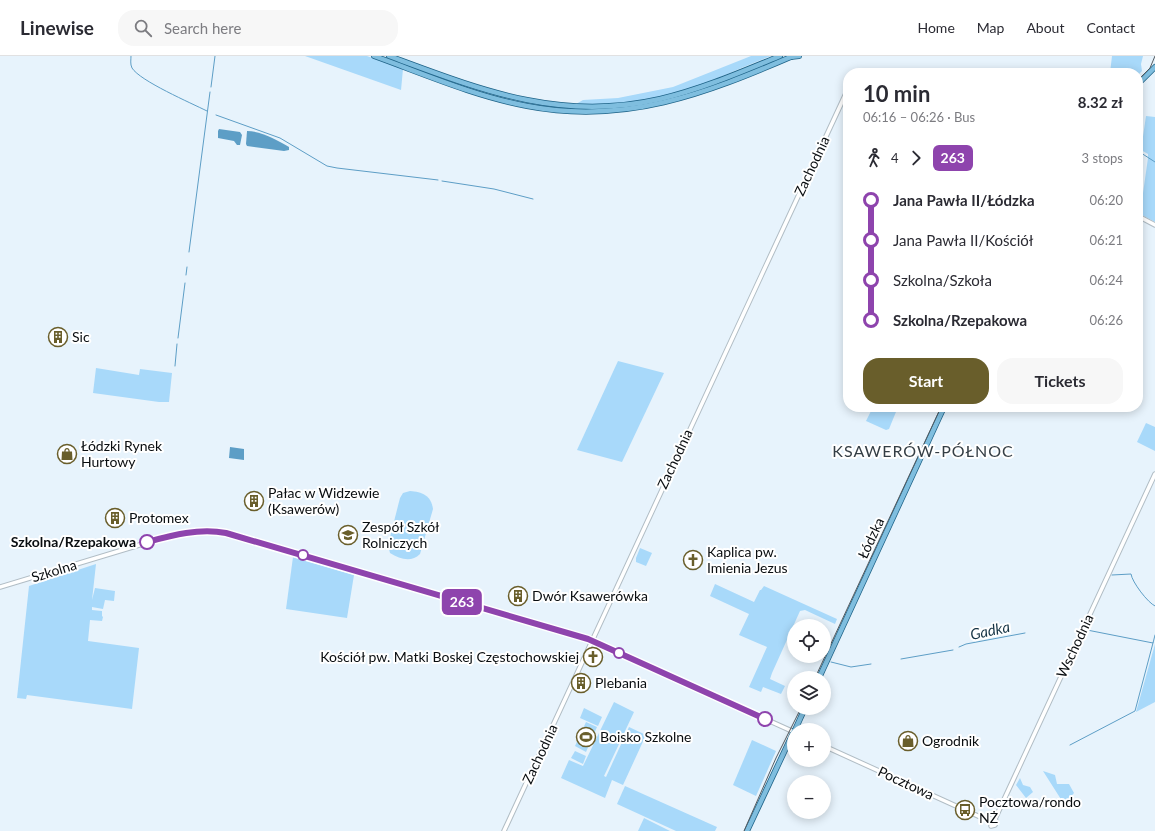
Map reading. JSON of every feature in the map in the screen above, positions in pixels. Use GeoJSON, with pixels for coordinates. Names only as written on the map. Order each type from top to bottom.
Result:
{"type":"FeatureCollection","features":[{"type":"Feature","properties":{"kind":"main road"},"geometry":{"type":"LineString","coordinates":[[374,56],[454,85],[504,100],[543,108],[584,112],[629,109],[678,100],[715,88],[792,57],[799,56]]}},
{"type":"Feature","properties":{"kind":"main road"},"geometry":{"type":"LineString","coordinates":[[389,56],[474,87],[511,97],[542,103],[584,107],[629,104],[672,96],[705,86],[780,56]]}},
{"type":"Feature","properties":{"kind":"main road"},"geometry":{"type":"LineString","coordinates":[[1143,79],[1155,67]]}},
{"type":"Feature","properties":{"kind":"main road","name":"Łódzka"},"geometry":{"type":"LineString","coordinates":[[821,671],[942,412]]}},
{"type":"Feature","properties":{"kind":"main road"},"geometry":{"type":"LineString","coordinates":[[747,831],[787,746]]}},
{"type":"Feature","properties":{"kind":"street","name":"Zachodnia"},"geometry":{"type":"LineString","coordinates":[[504,831],[661,489],[843,100]]}},
{"type":"Feature","properties":{"kind":"street"},"geometry":{"type":"LineString","coordinates":[[1143,219],[1155,225]]}},
{"type":"Feature","properties":{"kind":"street","name":"Wschodnia"},"geometry":{"type":"LineString","coordinates":[[995,819],[1155,474]]}},
{"type":"Feature","properties":{"kind":"street","name":"Szkolna"},"geometry":{"type":"LineString","coordinates":[[0,587],[169,536],[191,532],[215,531],[298,553],[592,641],[787,728]]}},
{"type":"Feature","properties":{"kind":"street","name":"Pocztowa"},"geometry":{"type":"LineString","coordinates":[[831,749],[988,821]]}},
{"type":"Feature","properties":{"kind":"street"},"geometry":{"type":"LineString","coordinates":[[988,831],[991,826],[996,824],[995,819],[991,818],[988,821],[991,826]]}},
{"type":"Feature","properties":{"kind":"shaded area"},"geometry":{"type":"Polygon","coordinates":[[[305,56],[367,56],[403,69],[401,90],[305,56]]]}},
{"type":"Feature","properties":{"kind":"shaded area"},"geometry":{"type":"Polygon","coordinates":[[[751,56],[771,56],[703,84],[667,95],[628,102],[576,104],[583,100],[618,98],[673,87],[751,56]]]}},
{"type":"Feature","properties":{"kind":"shaded area"},"geometry":{"type":"Polygon","coordinates":[[[1112,56],[1143,56],[1142,68],[1111,68],[1112,56]]]}},
{"type":"Feature","properties":{"kind":"shaded area"},"geometry":{"type":"Polygon","coordinates":[[[1146,116],[1155,117],[1155,222],[1143,216],[1143,193],[1148,154],[1143,151],[1143,136],[1146,116]]]}},
{"type":"Feature","properties":{"kind":"shaded area"},"geometry":{"type":"Polygon","coordinates":[[[219,129],[240,132],[242,135],[240,145],[237,145],[234,141],[218,138],[219,129]]]}},
{"type":"Feature","properties":{"kind":"shaded area"},"geometry":{"type":"Polygon","coordinates":[[[247,131],[269,136],[289,147],[289,150],[284,151],[247,146],[247,131]]]}},
{"type":"Feature","properties":{"kind":"shaded area"},"geometry":{"type":"Polygon","coordinates":[[[618,361],[664,373],[622,462],[577,450],[618,361]]]}},
{"type":"Feature","properties":{"kind":"shaded area"},"geometry":{"type":"Polygon","coordinates":[[[96,368],[139,375],[140,369],[172,373],[169,402],[93,393],[96,368]]]}},
{"type":"Feature","properties":{"kind":"shaded area"},"geometry":{"type":"Polygon","coordinates":[[[870,412],[896,412],[889,429],[886,430],[866,421],[870,412]]]}},
{"type":"Feature","properties":{"kind":"shaded area"},"geometry":{"type":"Polygon","coordinates":[[[1146,423],[1155,427],[1155,451],[1137,442],[1146,423]]]}},
{"type":"Feature","properties":{"kind":"shaded area"},"geometry":{"type":"Polygon","coordinates":[[[230,447],[244,449],[244,460],[229,458],[230,447]]]}},
{"type":"Feature","properties":{"kind":"shaded area"},"geometry":{"type":"Polygon","coordinates":[[[410,491],[422,493],[428,497],[433,509],[420,554],[417,557],[405,559],[390,553],[388,545],[400,498],[403,493],[410,491]]]}},
{"type":"Feature","properties":{"kind":"shaded area"},"geometry":{"type":"Polygon","coordinates":[[[640,548],[652,553],[646,566],[636,562],[640,548]]]}},
{"type":"Feature","properties":{"kind":"shaded area"},"geometry":{"type":"Polygon","coordinates":[[[293,557],[354,575],[347,618],[286,609],[293,557]]]}},
{"type":"Feature","properties":{"kind":"shaded area"},"geometry":{"type":"Polygon","coordinates":[[[96,564],[92,600],[95,588],[115,591],[114,601],[105,600],[103,609],[92,607],[92,610],[102,611],[103,617],[102,621],[90,620],[88,641],[139,648],[132,709],[27,695],[26,699],[17,698],[29,586],[96,564]]]}},
{"type":"Feature","properties":{"kind":"shaded area"},"geometry":{"type":"Polygon","coordinates":[[[715,584],[754,602],[760,590],[764,586],[837,619],[835,624],[831,622],[831,619],[824,619],[805,610],[800,611],[796,619],[787,619],[787,640],[770,679],[785,686],[781,694],[763,687],[761,692],[749,687],[767,647],[739,635],[749,614],[710,596],[715,584]]]}},
{"type":"Feature","properties":{"kind":"shaded area"},"geometry":{"type":"Polygon","coordinates":[[[1155,644],[1155,702],[1136,712],[1155,644]]]}},
{"type":"Feature","properties":{"kind":"shaded area"},"geometry":{"type":"Polygon","coordinates":[[[614,702],[634,712],[604,776],[606,777],[629,727],[646,735],[623,785],[612,780],[605,798],[561,778],[569,760],[583,766],[614,702]]]}},
{"type":"Feature","properties":{"kind":"shaded area"},"geometry":{"type":"Polygon","coordinates":[[[584,708],[602,717],[598,726],[580,718],[584,708]]]}},
{"type":"Feature","properties":{"kind":"shaded area","name":"Boisko Szkolne"},"geometry":{"type":"Polygon","coordinates":[[[586,722],[597,727],[586,752],[575,746],[586,722]]]}},
{"type":"Feature","properties":{"kind":"shaded area"},"geometry":{"type":"Polygon","coordinates":[[[752,740],[776,751],[756,796],[733,785],[752,740]]]}},
{"type":"Feature","properties":{"kind":"shaded area"},"geometry":{"type":"Polygon","coordinates":[[[575,751],[586,756],[583,764],[571,758],[575,751]]]}},
{"type":"Feature","properties":{"kind":"shaded area"},"geometry":{"type":"Polygon","coordinates":[[[1043,771],[1055,775],[1057,784],[1069,784],[1074,793],[1064,804],[1043,771]]]}},
{"type":"Feature","properties":{"kind":"shaded area"},"geometry":{"type":"Polygon","coordinates":[[[1020,778],[1023,785],[1030,787],[1033,792],[1026,798],[1016,785],[1020,778]]]}},
{"type":"Feature","properties":{"kind":"shaded area"},"geometry":{"type":"Polygon","coordinates":[[[625,786],[717,827],[715,831],[676,831],[617,804],[625,786]]]}},
{"type":"Feature","properties":{"kind":"shaded area"},"geometry":{"type":"Polygon","coordinates":[[[644,818],[670,831],[638,831],[644,818]]]}},
{"type":"Feature","properties":{"kind":"waterway"},"geometry":{"type":"LineString","coordinates":[[131,56],[132,68],[145,79],[207,111]]}},
{"type":"Feature","properties":{"kind":"waterway"},"geometry":{"type":"LineString","coordinates":[[211,87],[215,56]]}},
{"type":"Feature","properties":{"kind":"waterway"},"geometry":{"type":"LineString","coordinates":[[189,252],[210,92]]}},
{"type":"Feature","properties":{"kind":"waterway"},"geometry":{"type":"LineString","coordinates":[[216,115],[280,138],[327,166],[438,180]]}},
{"type":"Feature","properties":{"kind":"waterway"},"geometry":{"type":"LineString","coordinates":[[1143,154],[1155,162]]}},
{"type":"Feature","properties":{"kind":"waterway"},"geometry":{"type":"LineString","coordinates":[[442,181],[494,189],[533,199]]}},
{"type":"Feature","properties":{"kind":"waterway"},"geometry":{"type":"LineString","coordinates":[[186,275],[187,267]]}},
{"type":"Feature","properties":{"kind":"waterway"},"geometry":{"type":"LineString","coordinates":[[178,338],[185,283]]}},
{"type":"Feature","properties":{"kind":"waterway"},"geometry":{"type":"LineString","coordinates":[[175,366],[177,344]]}},
{"type":"Feature","properties":{"kind":"waterway"},"geometry":{"type":"LineString","coordinates":[[1112,575],[1131,574],[1134,582],[1141,592],[1148,601],[1155,606]]}},
{"type":"Feature","properties":{"kind":"waterway","name":"Gadka"},"geometry":{"type":"LineString","coordinates":[[1087,630],[1153,643],[1155,635]]}},
{"type":"Feature","properties":{"kind":"waterway","name":"Gadka"},"geometry":{"type":"LineString","coordinates":[[959,647],[966,644],[1025,633]]}},
{"type":"Feature","properties":{"kind":"waterway"},"geometry":{"type":"LineString","coordinates":[[1070,745],[1135,711],[1153,643]]}},
{"type":"Feature","properties":{"kind":"waterway","name":"Gadka"},"geometry":{"type":"LineString","coordinates":[[901,659],[953,650]]}},
{"type":"Feature","properties":{"kind":"waterway","name":"Gadka"},"geometry":{"type":"LineString","coordinates":[[831,662],[851,667],[871,664]]}},
{"type":"Feature","properties":{"kind":"tram line"},"geometry":{"type":"LineString","coordinates":[[1143,75],[1150,68],[1155,56]]}},
{"type":"Feature","properties":{"kind":"tram line"},"geometry":{"type":"LineString","coordinates":[[818,671],[939,412]]}},
{"type":"Feature","properties":{"kind":"tram line"},"geometry":{"type":"LineString","coordinates":[[744,831],[776,758],[798,715]]}},
{"type":"Feature","properties":{"kind":"bus line","name":"263"},"geometry":{"type":"LineString","coordinates":[[147,542],[191,532],[209,531],[226,533],[588,639],[765,719]]}},
{"type":"Feature","properties":{"kind":"place","name":"Sic"},"geometry":{"type":"Point","coordinates":[58,337]}},
{"type":"Feature","properties":{"kind":"place","name":"Łódzki Rynek Hurtowy"},"geometry":{"type":"Point","coordinates":[67,454]}},
{"type":"Feature","properties":{"kind":"place","name":"Pałac w Widzewie (Ksawerów)"},"geometry":{"type":"Point","coordinates":[254,501]}},
{"type":"Feature","properties":{"kind":"place","name":"Protomex"},"geometry":{"type":"Point","coordinates":[115,518]}},
{"type":"Feature","properties":{"kind":"place","name":"Zespół Szkół Rolniczych"},"geometry":{"type":"Point","coordinates":[348,535]}},
{"type":"Feature","properties":{"kind":"place","name":"Szkolna/Rzepakowa"},"geometry":{"type":"Point","coordinates":[147,542]}},
{"type":"Feature","properties":{"kind":"place","name":"Kaplica pw. Imienia Jezus"},"geometry":{"type":"Point","coordinates":[693,560]}},
{"type":"Feature","properties":{"kind":"place","name":"Dwór Ksawerówka"},"geometry":{"type":"Point","coordinates":[518,596]}},
{"type":"Feature","properties":{"kind":"place","name":"Kościół pw. Matki Boskej Częstochowskiej"},"geometry":{"type":"Point","coordinates":[593,657]}},
{"type":"Feature","properties":{"kind":"place","name":"Plebania"},"geometry":{"type":"Point","coordinates":[581,683]}},
{"type":"Feature","properties":{"kind":"place","name":"Boisko Szkolne"},"geometry":{"type":"Point","coordinates":[586,737]}},
{"type":"Feature","properties":{"kind":"place","name":"Ogrodnik"},"geometry":{"type":"Point","coordinates":[908,741]}},
{"type":"Feature","properties":{"kind":"place","name":"Pocztowa/rondo NŻ"},"geometry":{"type":"Point","coordinates":[965,810]}},
{"type":"Feature","properties":{"kind":"district","name":"KSAWERÓW-PÓŁNOC"},"geometry":{"type":"Point","coordinates":[923,451]}}]}
